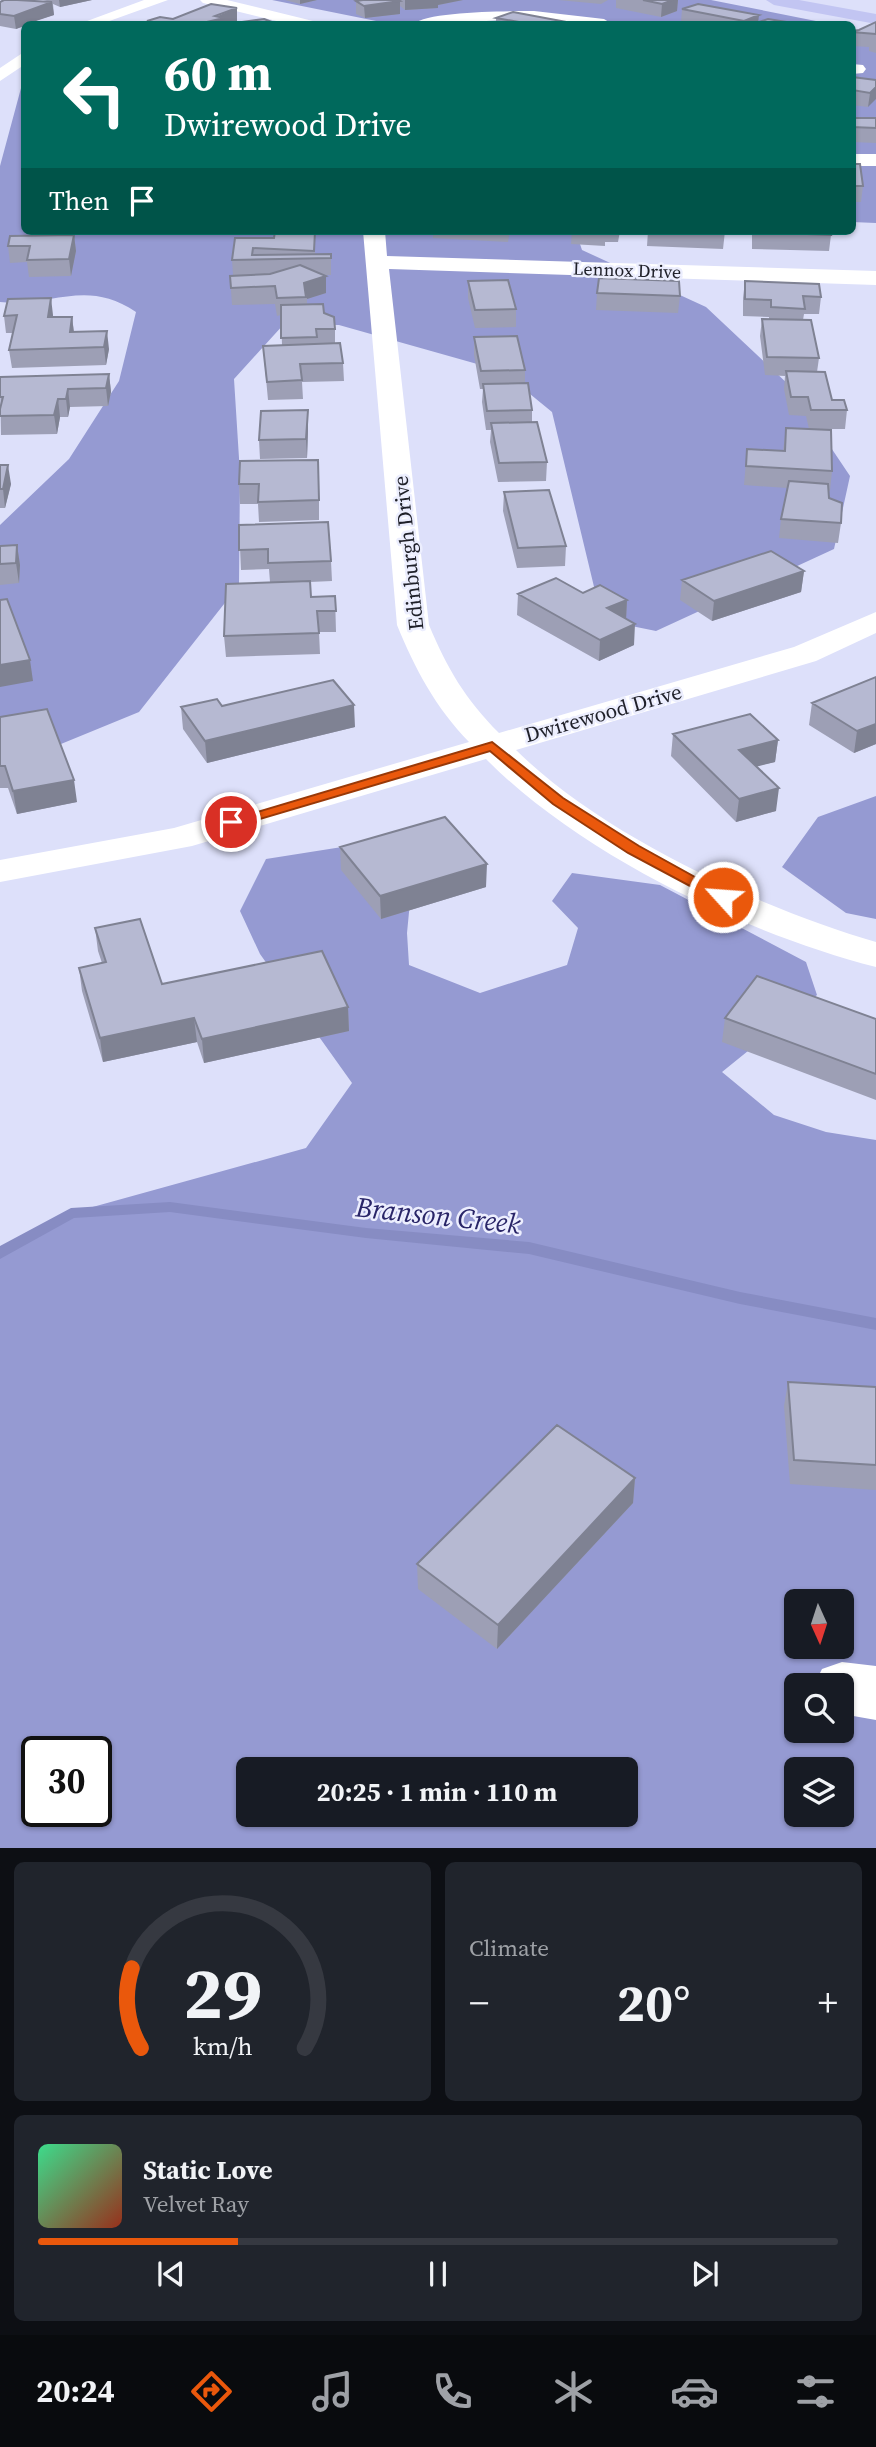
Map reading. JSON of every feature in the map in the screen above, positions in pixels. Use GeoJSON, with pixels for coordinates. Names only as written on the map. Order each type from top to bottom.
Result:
{"type":"FeatureCollection","features":[{"type":"Feature","properties":{"kind":"main road"},"geometry":{"type":"LineString","coordinates":[[774,0],[876,19]]}},
{"type":"Feature","properties":{"kind":"street"},"geometry":{"type":"LineString","coordinates":[[96,21],[160,0]]}},
{"type":"Feature","properties":{"kind":"street"},"geometry":{"type":"LineString","coordinates":[[208,0],[295,21]]}},
{"type":"Feature","properties":{"kind":"street"},"geometry":{"type":"LineString","coordinates":[[448,21],[516,13],[586,21]]}},
{"type":"Feature","properties":{"kind":"street"},"geometry":{"type":"LineString","coordinates":[[0,76],[20,49]]}},
{"type":"Feature","properties":{"kind":"street"},"geometry":{"type":"LineString","coordinates":[[856,160],[876,160]]}},
{"type":"Feature","properties":{"kind":"street","name":"Edinburgh Drive"},"geometry":{"type":"LineString","coordinates":[[374,235],[413,625],[420,649],[438,685],[492,746],[558,801],[634,850],[699,886],[772,920],[876,956]]}},
{"type":"Feature","properties":{"kind":"street","name":"Lennox Drive"},"geometry":{"type":"LineString","coordinates":[[377,262],[876,278]]}},
{"type":"Feature","properties":{"kind":"street","name":"Dwirewood Drive"},"geometry":{"type":"LineString","coordinates":[[0,871],[179,838],[806,653],[876,621]]}},
{"type":"Feature","properties":{"kind":"street"},"geometry":{"type":"LineString","coordinates":[[854,1690],[876,1693]]}},
{"type":"Feature","properties":{"kind":"shaded area"},"geometry":{"type":"Polygon","coordinates":[[[272,0],[711,0],[816,21],[376,21],[272,0]]]}},
{"type":"Feature","properties":{"kind":"shaded area"},"geometry":{"type":"Polygon","coordinates":[[[856,30],[876,34],[876,223],[856,222],[856,30]]]}},
{"type":"Feature","properties":{"kind":"shaded area"},"geometry":{"type":"Polygon","coordinates":[[[21,88],[21,235],[588,235],[578,238],[582,250],[706,307],[789,385],[850,476],[834,549],[656,631],[602,620],[552,412],[502,371],[339,325],[284,324],[234,379],[240,474],[239,585],[139,712],[0,769],[0,525],[69,459],[119,381],[136,312],[118,302],[85,295],[0,302],[0,166],[21,88]]]}},
{"type":"Feature","properties":{"kind":"shaded area"},"geometry":{"type":"Polygon","coordinates":[[[876,796],[876,919],[846,913],[782,867],[818,817],[876,796]]]}},
{"type":"Feature","properties":{"kind":"shaded area"},"geometry":{"type":"Polygon","coordinates":[[[342,847],[412,881],[407,933],[409,965],[480,993],[567,965],[578,928],[552,901],[572,873],[660,885],[806,962],[817,995],[722,1072],[774,1115],[826,1132],[876,1140],[876,1848],[0,1848],[0,1253],[71,1213],[306,1148],[352,1083],[260,954],[240,911],[266,859],[342,847]]]}},
{"type":"Feature","properties":{"kind":"building"},"geometry":{"type":"Polygon","coordinates":[[[643,0],[673,0],[662,4],[643,0]]]}},
{"type":"Feature","properties":{"kind":"building"},"geometry":{"type":"Polygon","coordinates":[[[356,1],[400,1],[364,6],[356,1]]]}},
{"type":"Feature","properties":{"kind":"building"},"geometry":{"type":"Polygon","coordinates":[[[0,2],[52,2],[14,16],[0,14],[0,2]]]}},
{"type":"Feature","properties":{"kind":"building"},"geometry":{"type":"Polygon","coordinates":[[[211,4],[237,8],[215,16],[224,18],[211,21],[147,21],[160,17],[173,19],[211,4]]]}},
{"type":"Feature","properties":{"kind":"building"},"geometry":{"type":"Polygon","coordinates":[[[698,4],[759,15],[744,21],[682,9],[698,4]]]}},
{"type":"Feature","properties":{"kind":"building"},"geometry":{"type":"Polygon","coordinates":[[[513,12],[561,21],[513,21],[496,18],[513,12]]]}},
{"type":"Feature","properties":{"kind":"building"},"geometry":{"type":"Polygon","coordinates":[[[876,22],[876,34],[856,32],[876,22]]]}},
{"type":"Feature","properties":{"kind":"building"},"geometry":{"type":"Polygon","coordinates":[[[856,78],[876,80],[876,87],[870,93],[856,91],[856,78]]]}},
{"type":"Feature","properties":{"kind":"building"},"geometry":{"type":"Polygon","coordinates":[[[856,118],[876,118],[876,128],[856,127],[856,118]]]}},
{"type":"Feature","properties":{"kind":"building"},"geometry":{"type":"Polygon","coordinates":[[[856,164],[860,164],[863,186],[856,186],[856,164]]]}},
{"type":"Feature","properties":{"kind":"building"},"geometry":{"type":"Polygon","coordinates":[[[74,235],[69,259],[27,260],[30,246],[8,246],[10,236],[74,235]]]}},
{"type":"Feature","properties":{"kind":"building"},"geometry":{"type":"Polygon","coordinates":[[[274,235],[315,235],[314,251],[253,248],[252,255],[331,254],[331,258],[232,260],[235,238],[274,238],[274,235]]]}},
{"type":"Feature","properties":{"kind":"building"},"geometry":{"type":"Polygon","coordinates":[[[300,265],[326,276],[304,283],[306,297],[277,298],[275,286],[231,288],[230,276],[270,274],[300,265]]]}},
{"type":"Feature","properties":{"kind":"building"},"geometry":{"type":"Polygon","coordinates":[[[599,278],[679,281],[680,296],[597,293],[599,278]]]}},
{"type":"Feature","properties":{"kind":"building"},"geometry":{"type":"Polygon","coordinates":[[[508,280],[516,309],[475,310],[468,281],[508,280]]]}},
{"type":"Feature","properties":{"kind":"building"},"geometry":{"type":"Polygon","coordinates":[[[745,281],[819,284],[821,297],[803,296],[805,309],[771,307],[771,300],[745,299],[745,281]]]}},
{"type":"Feature","properties":{"kind":"building"},"geometry":{"type":"Polygon","coordinates":[[[51,298],[48,317],[72,317],[70,332],[107,331],[104,347],[9,350],[17,315],[4,316],[8,299],[51,298]]]}},
{"type":"Feature","properties":{"kind":"building"},"geometry":{"type":"Polygon","coordinates":[[[323,304],[324,313],[334,317],[335,329],[316,329],[317,337],[281,338],[281,305],[323,304]]]}},
{"type":"Feature","properties":{"kind":"building"},"geometry":{"type":"Polygon","coordinates":[[[762,319],[811,320],[819,358],[767,357],[762,319]]]}},
{"type":"Feature","properties":{"kind":"building"},"geometry":{"type":"Polygon","coordinates":[[[517,336],[525,370],[481,371],[474,337],[517,336]]]}},
{"type":"Feature","properties":{"kind":"building"},"geometry":{"type":"Polygon","coordinates":[[[340,343],[343,363],[300,364],[302,380],[267,382],[263,346],[340,343]]]}},
{"type":"Feature","properties":{"kind":"building"},"geometry":{"type":"Polygon","coordinates":[[[786,371],[825,372],[832,400],[844,400],[847,410],[811,410],[808,397],[791,397],[786,371]]]}},
{"type":"Feature","properties":{"kind":"building"},"geometry":{"type":"Polygon","coordinates":[[[109,374],[106,388],[68,389],[66,399],[58,399],[54,415],[0,416],[3,397],[0,397],[0,377],[109,374]]]}},
{"type":"Feature","properties":{"kind":"building"},"geometry":{"type":"Polygon","coordinates":[[[528,383],[532,410],[487,411],[483,384],[528,383]]]}},
{"type":"Feature","properties":{"kind":"building"},"geometry":{"type":"Polygon","coordinates":[[[308,410],[306,439],[259,440],[261,411],[308,410]]]}},
{"type":"Feature","properties":{"kind":"building"},"geometry":{"type":"Polygon","coordinates":[[[537,422],[547,462],[499,463],[491,423],[537,422]]]}},
{"type":"Feature","properties":{"kind":"building"},"geometry":{"type":"Polygon","coordinates":[[[786,428],[831,430],[832,471],[746,466],[747,449],[785,451],[786,428]]]}},
{"type":"Feature","properties":{"kind":"building"},"geometry":{"type":"Polygon","coordinates":[[[318,460],[319,500],[258,502],[259,484],[239,484],[240,461],[318,460]]]}},
{"type":"Feature","properties":{"kind":"building"},"geometry":{"type":"Polygon","coordinates":[[[0,465],[8,465],[3,489],[0,489],[0,465]]]}},
{"type":"Feature","properties":{"kind":"building"},"geometry":{"type":"Polygon","coordinates":[[[789,481],[828,484],[829,498],[842,503],[841,523],[781,519],[789,481]]]}},
{"type":"Feature","properties":{"kind":"building"},"geometry":{"type":"Polygon","coordinates":[[[549,490],[566,546],[518,548],[504,492],[549,490]]]}},
{"type":"Feature","properties":{"kind":"building"},"geometry":{"type":"Polygon","coordinates":[[[328,522],[331,561],[268,563],[268,549],[239,550],[239,525],[328,522]]]}},
{"type":"Feature","properties":{"kind":"building"},"geometry":{"type":"Polygon","coordinates":[[[17,545],[16,563],[0,564],[0,546],[17,545]]]}},
{"type":"Feature","properties":{"kind":"building"},"geometry":{"type":"Polygon","coordinates":[[[771,551],[804,571],[714,601],[682,580],[771,551]]]}},
{"type":"Feature","properties":{"kind":"building"},"geometry":{"type":"Polygon","coordinates":[[[556,578],[583,593],[600,585],[627,600],[607,608],[635,624],[600,640],[518,594],[556,578]]]}},
{"type":"Feature","properties":{"kind":"building"},"geometry":{"type":"Polygon","coordinates":[[[310,581],[311,597],[335,596],[336,611],[317,611],[319,633],[224,636],[226,584],[310,581]]]}},
{"type":"Feature","properties":{"kind":"building"},"geometry":{"type":"Polygon","coordinates":[[[7,599],[30,660],[0,665],[0,600],[7,599]]]}},
{"type":"Feature","properties":{"kind":"building"},"geometry":{"type":"Polygon","coordinates":[[[876,677],[876,724],[857,731],[812,703],[876,677]]]}},
{"type":"Feature","properties":{"kind":"building"},"geometry":{"type":"Polygon","coordinates":[[[333,680],[354,705],[205,741],[181,707],[217,699],[222,706],[333,680]]]}},
{"type":"Feature","properties":{"kind":"building"},"geometry":{"type":"Polygon","coordinates":[[[47,709],[74,780],[13,791],[5,766],[0,766],[0,717],[47,709]]]}},
{"type":"Feature","properties":{"kind":"building"},"geometry":{"type":"Polygon","coordinates":[[[750,714],[778,740],[739,750],[779,788],[739,799],[673,734],[750,714]]]}},
{"type":"Feature","properties":{"kind":"building"},"geometry":{"type":"Polygon","coordinates":[[[445,817],[487,864],[380,896],[340,847],[445,817]]]}},
{"type":"Feature","properties":{"kind":"building"},"geometry":{"type":"Polygon","coordinates":[[[140,919],[162,984],[322,951],[348,1007],[202,1039],[194,1018],[100,1038],[79,968],[106,962],[95,928],[140,919]]]}},
{"type":"Feature","properties":{"kind":"building"},"geometry":{"type":"Polygon","coordinates":[[[757,976],[876,1019],[876,1074],[725,1018],[757,976]]]}},
{"type":"Feature","properties":{"kind":"building"},"geometry":{"type":"Polygon","coordinates":[[[788,1382],[876,1387],[876,1465],[794,1460],[788,1382]]]}},
{"type":"Feature","properties":{"kind":"building"},"geometry":{"type":"Polygon","coordinates":[[[557,1425],[635,1478],[498,1625],[417,1564],[557,1425]]]}},
{"type":"Feature","properties":{"kind":"waterway","name":"Branson Creek"},"geometry":{"type":"LineString","coordinates":[[0,1253],[71,1213],[170,1207],[366,1233],[529,1248],[740,1298],[876,1324]]}},
{"type":"Feature","properties":{"kind":"route"},"geometry":{"type":"LineString","coordinates":[[231,822],[492,746],[558,801],[634,850],[723,897]]}}]}
